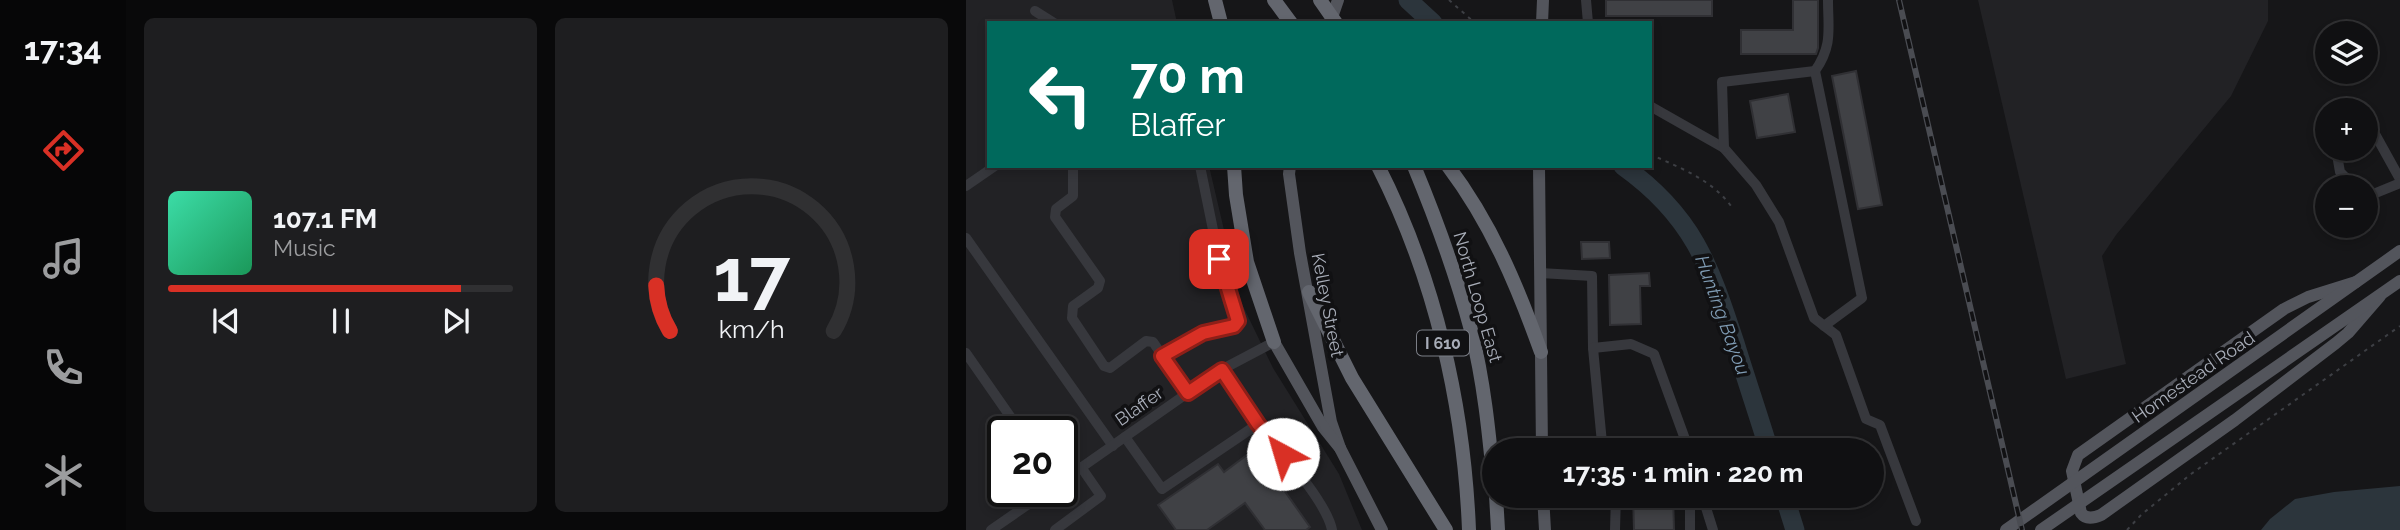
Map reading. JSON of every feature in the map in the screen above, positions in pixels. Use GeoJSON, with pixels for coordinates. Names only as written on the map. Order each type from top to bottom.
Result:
{"type":"FeatureCollection","features":[{"type":"Feature","properties":{"kind":"highway"},"geometry":{"type":"LineString","coordinates":[[1215,0],[1220,21]]}},
{"type":"Feature","properties":{"kind":"highway"},"geometry":{"type":"LineString","coordinates":[[1274,0],[1290,21]]}},
{"type":"Feature","properties":{"kind":"highway"},"geometry":{"type":"LineString","coordinates":[[1320,0],[1335,21]]}},
{"type":"Feature","properties":{"kind":"highway"},"geometry":{"type":"LineString","coordinates":[[1234,168],[1247,262],[1274,342]]}},
{"type":"Feature","properties":{"kind":"highway","name":"I 610"},"geometry":{"type":"LineString","coordinates":[[1379,168],[1421,270],[1443,342],[1458,416],[1469,530]]}},
{"type":"Feature","properties":{"kind":"highway","name":"North Loop East"},"geometry":{"type":"LineString","coordinates":[[1415,168],[1432,209],[1471,330],[1487,408],[1490,438]]}},
{"type":"Feature","properties":{"kind":"highway"},"geometry":{"type":"LineString","coordinates":[[1449,168],[1489,229],[1513,276],[1541,352]]}},
{"type":"Feature","properties":{"kind":"highway"},"geometry":{"type":"LineString","coordinates":[[1309,292],[1352,378],[1446,530]]}},
{"type":"Feature","properties":{"kind":"highway"},"geometry":{"type":"LineString","coordinates":[[1497,508],[1498,530]]}},
{"type":"Feature","properties":{"kind":"main road"},"geometry":{"type":"LineString","coordinates":[[1331,21],[1338,0]]}},
{"type":"Feature","properties":{"kind":"main road"},"geometry":{"type":"LineString","coordinates":[[1542,21],[1543,0]]}},
{"type":"Feature","properties":{"kind":"main road","name":"Kelley Street"},"geometry":{"type":"LineString","coordinates":[[1290,168],[1299,243],[1331,422],[1340,448]]}},
{"type":"Feature","properties":{"kind":"main road"},"geometry":{"type":"LineString","coordinates":[[1539,168],[1542,438]]}},
{"type":"Feature","properties":{"kind":"main road","name":"Homestead Road"},"geometry":{"type":"LineString","coordinates":[[2006,530],[2400,251]]}},
{"type":"Feature","properties":{"kind":"main road"},"geometry":{"type":"LineString","coordinates":[[2041,530],[2400,281]]}},
{"type":"Feature","properties":{"kind":"main road"},"geometry":{"type":"LineString","coordinates":[[2356,282],[2295,302],[2078,455],[2072,471],[2083,516],[2094,518],[2101,515],[2245,412],[2342,338],[2380,296]]}},
{"type":"Feature","properties":{"kind":"main road"},"geometry":{"type":"LineString","coordinates":[[1274,342],[1323,427],[1340,448],[1382,530]]}},
{"type":"Feature","properties":{"kind":"main road"},"geometry":{"type":"LineString","coordinates":[[1544,508],[1545,530]]}},
{"type":"Feature","properties":{"kind":"street"},"geometry":{"type":"LineString","coordinates":[[1586,0],[1588,21]]}},
{"type":"Feature","properties":{"kind":"street"},"geometry":{"type":"LineString","coordinates":[[1825,326],[1863,298],[1815,71],[1829,45],[1828,0]]}},
{"type":"Feature","properties":{"kind":"street"},"geometry":{"type":"LineString","coordinates":[[1035,11],[1051,21]]}},
{"type":"Feature","properties":{"kind":"street"},"geometry":{"type":"LineString","coordinates":[[1724,148],[1722,82],[1815,71]]}},
{"type":"Feature","properties":{"kind":"street"},"geometry":{"type":"LineString","coordinates":[[1652,107],[1724,148],[1756,185],[1779,222],[1814,318],[1836,335],[1866,419],[1881,425],[1916,521]]}},
{"type":"Feature","properties":{"kind":"street"},"geometry":{"type":"LineString","coordinates":[[2378,140],[2400,181],[2378,191]]}},
{"type":"Feature","properties":{"kind":"street"},"geometry":{"type":"LineString","coordinates":[[966,186],[992,168]]}},
{"type":"Feature","properties":{"kind":"street"},"geometry":{"type":"LineString","coordinates":[[1073,168],[1073,196],[1056,209],[1055,217],[1100,281],[1098,288],[1073,306],[1072,318],[1104,366],[1110,368],[1146,341],[1153,342],[1188,393]]}},
{"type":"Feature","properties":{"kind":"street"},"geometry":{"type":"LineString","coordinates":[[1162,356],[1203,333],[1234,326],[1238,321],[1219,259],[1200,168]]}},
{"type":"Feature","properties":{"kind":"street"},"geometry":{"type":"LineString","coordinates":[[966,238],[1112,446]]}},
{"type":"Feature","properties":{"kind":"street"},"geometry":{"type":"LineString","coordinates":[[1540,273],[1592,276],[1593,348],[1602,438]]}},
{"type":"Feature","properties":{"kind":"street","name":"Blaffer"},"geometry":{"type":"LineString","coordinates":[[1078,469],[1222,370],[1274,342]]}},
{"type":"Feature","properties":{"kind":"street"},"geometry":{"type":"LineString","coordinates":[[1593,348],[1631,344],[1654,355],[1685,438]]}},
{"type":"Feature","properties":{"kind":"street"},"geometry":{"type":"LineString","coordinates":[[968,361],[1009,416]]}},
{"type":"Feature","properties":{"kind":"street"},"geometry":{"type":"LineString","coordinates":[[1222,370],[1258,424],[1297,471],[1328,518],[1332,530]]}},
{"type":"Feature","properties":{"kind":"street"},"geometry":{"type":"LineString","coordinates":[[1125,437],[1162,489],[1258,424]]}},
{"type":"Feature","properties":{"kind":"street"},"geometry":{"type":"LineString","coordinates":[[1055,530],[1101,496],[1081,467]]}},
{"type":"Feature","properties":{"kind":"street"},"geometry":{"type":"LineString","coordinates":[[991,530],[1024,507]]}},
{"type":"Feature","properties":{"kind":"street"},"geometry":{"type":"LineString","coordinates":[[1615,530],[1616,508]]}},
{"type":"Feature","properties":{"kind":"street"},"geometry":{"type":"LineString","coordinates":[[1690,508],[1690,530]]}},
{"type":"Feature","properties":{"kind":"street"},"geometry":{"type":"LineString","coordinates":[[1707,508],[1713,530]]}},
{"type":"Feature","properties":{"kind":"path"},"geometry":{"type":"LineString","coordinates":[[1449,0],[1473,21]]}},
{"type":"Feature","properties":{"kind":"path"},"geometry":{"type":"LineString","coordinates":[[1652,155],[1698,177],[1723,196],[1731,206]]}},
{"type":"Feature","properties":{"kind":"path"},"geometry":{"type":"LineString","coordinates":[[2127,530],[2191,474],[2400,326]]}},
{"type":"Feature","properties":{"kind":"shaded area"},"geometry":{"type":"Polygon","coordinates":[[[966,0],[1172,0],[1177,21],[987,21],[987,168],[1209,168],[1241,302],[1273,368],[1339,474],[1362,530],[966,530],[966,0]]]}},
{"type":"Feature","properties":{"kind":"shaded area"},"geometry":{"type":"Polygon","coordinates":[[[1978,0],[2268,0],[2268,21],[2231,96],[2116,235],[2102,256],[2126,364],[2066,379],[1978,0]]]}},
{"type":"Feature","properties":{"kind":"shaded area"},"geometry":{"type":"Polygon","coordinates":[[[2400,486],[2400,530],[2261,530],[2295,499],[2334,492],[2400,486]]]}},
{"type":"Feature","properties":{"kind":"building"},"geometry":{"type":"Polygon","coordinates":[[[1606,0],[1712,0],[1712,16],[1606,16],[1606,0]]]}},
{"type":"Feature","properties":{"kind":"building"},"geometry":{"type":"Polygon","coordinates":[[[1793,0],[1818,0],[1816,54],[1741,54],[1741,30],[1793,30],[1793,0]]]}},
{"type":"Feature","properties":{"kind":"building"},"geometry":{"type":"Polygon","coordinates":[[[1856,71],[1882,205],[1858,209],[1832,76],[1856,71]]]}},
{"type":"Feature","properties":{"kind":"building"},"geometry":{"type":"Polygon","coordinates":[[[1788,94],[1795,132],[1757,138],[1750,101],[1788,94]]]}},
{"type":"Feature","properties":{"kind":"building"},"geometry":{"type":"Polygon","coordinates":[[[1581,242],[1609,242],[1610,258],[1582,259],[1581,242]]]}},
{"type":"Feature","properties":{"kind":"building"},"geometry":{"type":"Polygon","coordinates":[[[1649,273],[1650,286],[1640,286],[1641,324],[1610,325],[1609,275],[1649,273]]]}},
{"type":"Feature","properties":{"kind":"building"},"geometry":{"type":"Polygon","coordinates":[[[1255,449],[1310,527],[1306,530],[1265,530],[1245,503],[1207,530],[1176,530],[1158,505],[1218,464],[1224,472],[1255,449]]]}},
{"type":"Feature","properties":{"kind":"building"},"geometry":{"type":"Polygon","coordinates":[[[1633,508],[1673,508],[1674,530],[1634,530],[1633,508]]]}},
{"type":"Feature","properties":{"kind":"waterway","name":"Hunting Bayou"},"geometry":{"type":"LineString","coordinates":[[1408,0],[1431,21]]}},
{"type":"Feature","properties":{"kind":"waterway","name":"Hunting Bayou"},"geometry":{"type":"LineString","coordinates":[[1626,168],[1647,185],[1682,223],[1707,265],[1765,438]]}},
{"type":"Feature","properties":{"kind":"waterway","name":"Hunting Bayou"},"geometry":{"type":"LineString","coordinates":[[1788,508],[1795,530]]}},
{"type":"Feature","properties":{"kind":"railway"},"geometry":{"type":"LineString","coordinates":[[1899,0],[2022,530]]}},
{"type":"Feature","properties":{"kind":"route"},"geometry":{"type":"LineString","coordinates":[[1219,259],[1238,321],[1234,326],[1203,333],[1162,356],[1188,393],[1222,370],[1258,424],[1283,454]]}}]}
